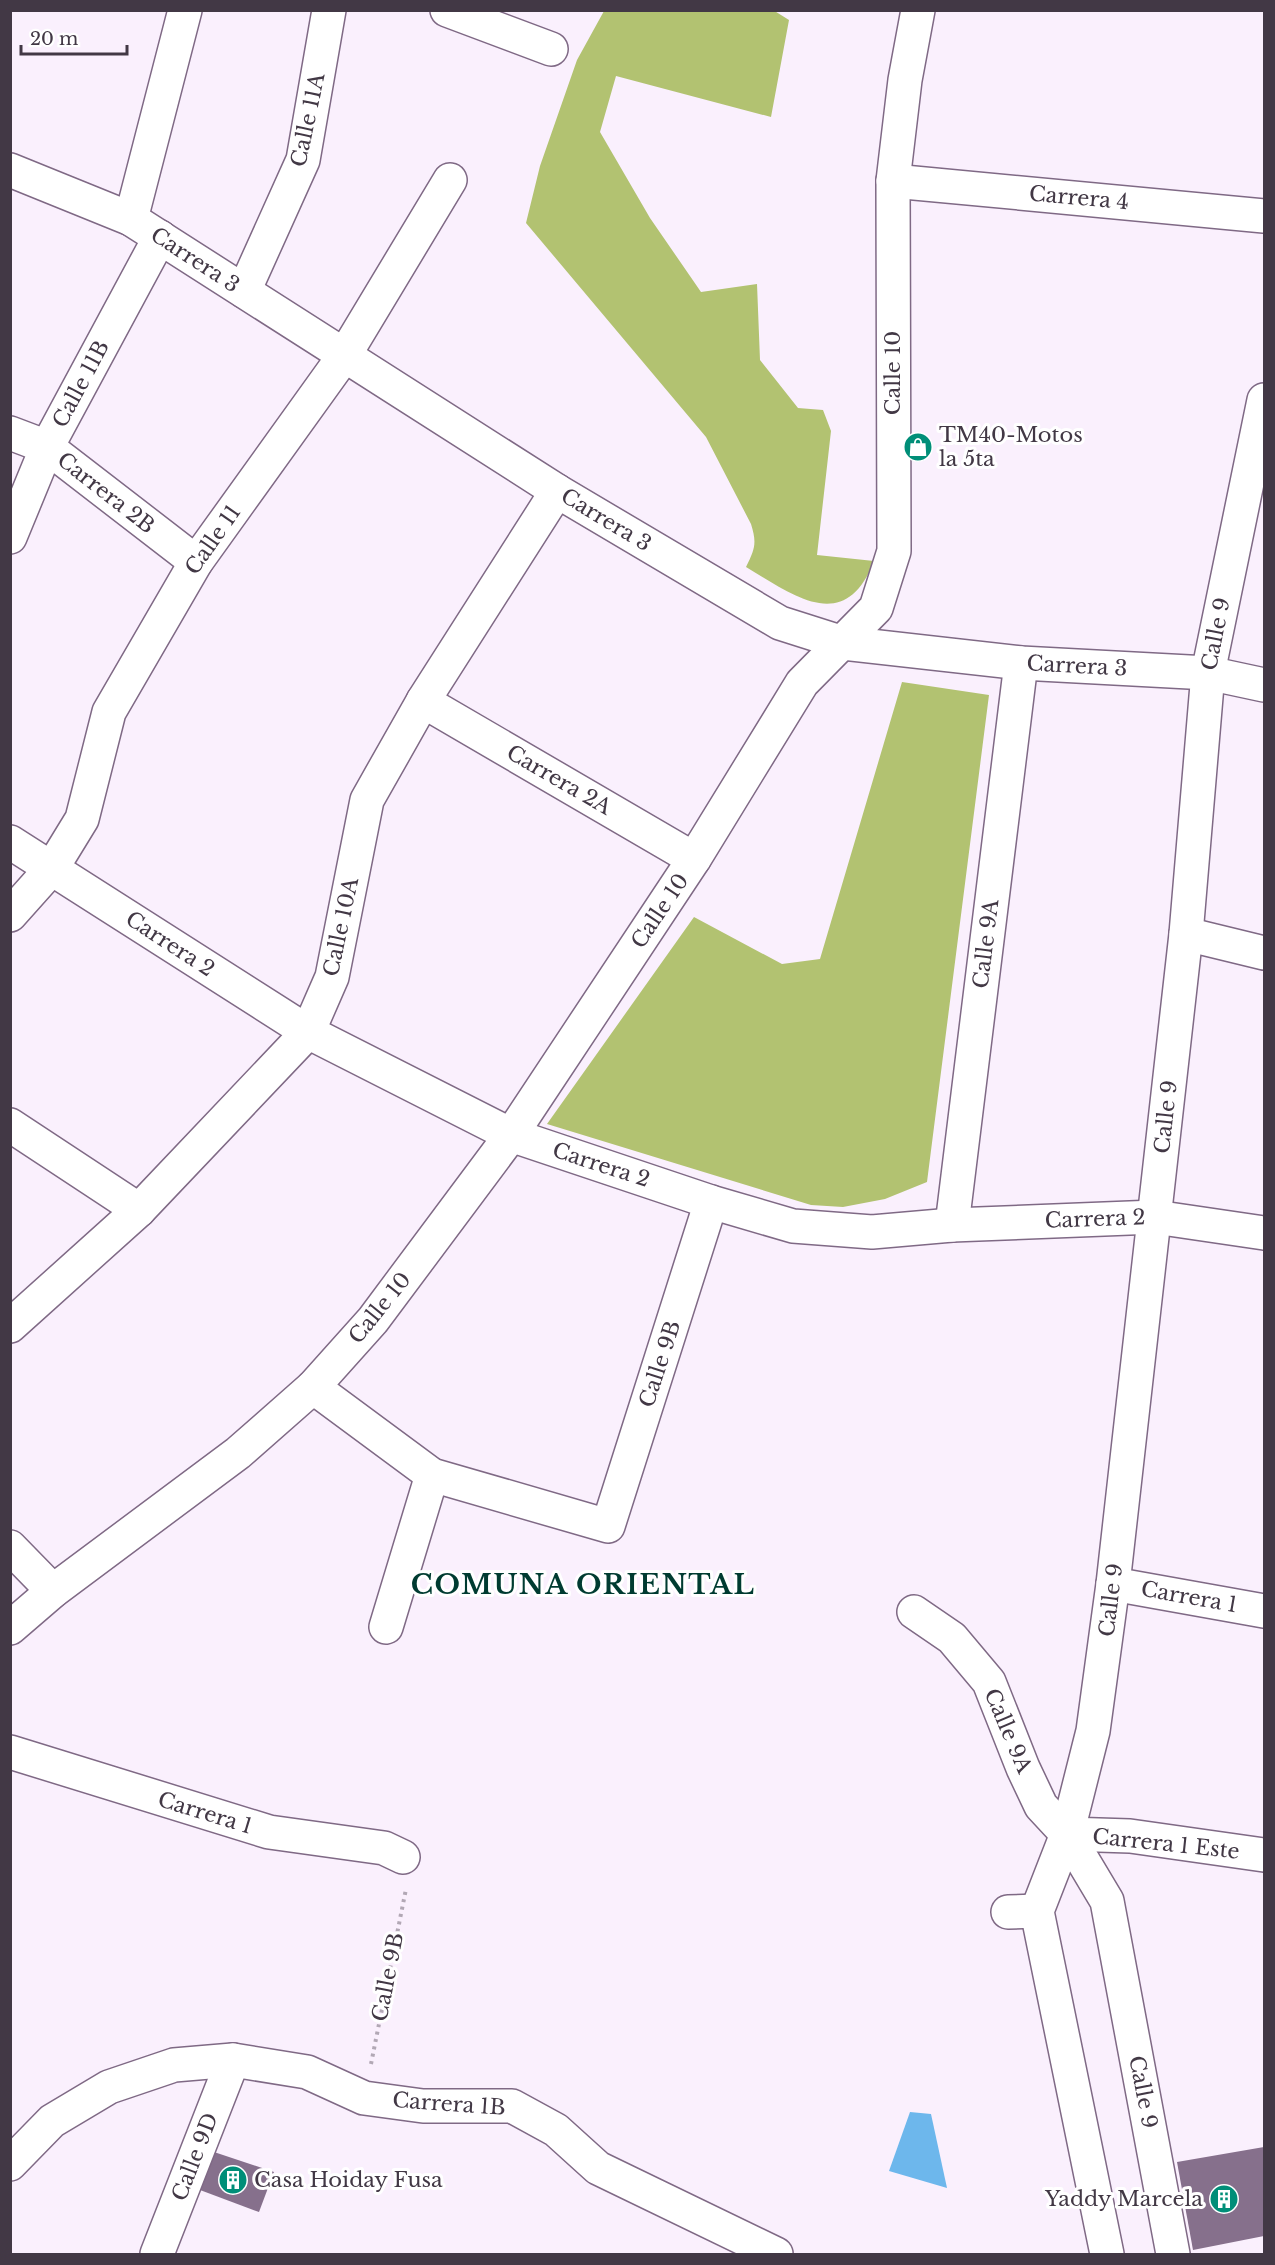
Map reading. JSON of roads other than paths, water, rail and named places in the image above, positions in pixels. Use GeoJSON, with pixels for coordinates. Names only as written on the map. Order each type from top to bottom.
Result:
{"type":"FeatureCollection","features":[{"type":"Feature","properties":{"kind":"street"},"geometry":{"type":"LineString","coordinates":[[131,219],[184,10]]}},
{"type":"Feature","properties":{"kind":"street","name":"Calle 11A"},"geometry":{"type":"LineString","coordinates":[[244,291],[303,160],[329,10]]}},
{"type":"Feature","properties":{"kind":"street"},"geometry":{"type":"LineString","coordinates":[[447,10],[551,49]]}},
{"type":"Feature","properties":{"kind":"street","name":"Calle 10"},"geometry":{"type":"LineString","coordinates":[[10,1628],[53,1591],[238,1453],[313,1387],[373,1320],[511,1135],[694,859],[802,683],[876,608],[894,551],[893,181],[904,80],[918,10]]}},
{"type":"Feature","properties":{"kind":"street","name":"Carrera 3"},"geometry":{"type":"LineString","coordinates":[[10,170],[131,219],[557,491],[780,623],[843,643],[1021,663],[1208,673],[1264,685]]}},
{"type":"Feature","properties":{"kind":"street","name":"Calle 11"},"geometry":{"type":"LineString","coordinates":[[10,915],[51,868],[82,819],[109,712],[196,562],[344,357],[450,180]]}},
{"type":"Feature","properties":{"kind":"street","name":"Carrera 4"},"geometry":{"type":"LineString","coordinates":[[893,181],[1264,216]]}},
{"type":"Feature","properties":{"kind":"street","name":"Calle 11B"},"geometry":{"type":"LineString","coordinates":[[10,537],[47,447],[160,237]]}},
{"type":"Feature","properties":{"kind":"street","name":"Calle 9"},"geometry":{"type":"LineString","coordinates":[[1107,2254],[1022,1912],[1066,1834],[1093,1731],[1113,1584],[1186,934],[1208,673],[1264,400]]}},
{"type":"Feature","properties":{"kind":"street","name":"Carrera 2B"},"geometry":{"type":"LineString","coordinates":[[10,433],[47,447],[196,562]]}},
{"type":"Feature","properties":{"kind":"street","name":"Calle 10A"},"geometry":{"type":"LineString","coordinates":[[10,1326],[139,1210],[308,1032],[332,977],[367,800],[423,701],[557,491]]}},
{"type":"Feature","properties":{"kind":"street","name":"Calle 9A"},"geometry":{"type":"LineString","coordinates":[[952,1225],[1021,663]]}},
{"type":"Feature","properties":{"kind":"street","name":"Carrera 2A"},"geometry":{"type":"LineString","coordinates":[[423,701],[694,859]]}},
{"type":"Feature","properties":{"kind":"street","name":"Carrera 2"},"geometry":{"type":"LineString","coordinates":[[10,842],[308,1032],[511,1135],[711,1202],[793,1226],[872,1232],[952,1225],[1155,1217],[1264,1233]]}},
{"type":"Feature","properties":{"kind":"street"},"geometry":{"type":"LineString","coordinates":[[1186,934],[1264,953]]}},
{"type":"Feature","properties":{"kind":"street"},"geometry":{"type":"LineString","coordinates":[[10,1125],[139,1210]]}},
{"type":"Feature","properties":{"kind":"street","name":"Calle 9B"},"geometry":{"type":"LineString","coordinates":[[432,1475],[608,1526],[711,1202]]}},
{"type":"Feature","properties":{"kind":"street"},"geometry":{"type":"LineString","coordinates":[[313,1387],[432,1475],[386,1627]]}},
{"type":"Feature","properties":{"kind":"street"},"geometry":{"type":"LineString","coordinates":[[10,1547],[53,1591]]}},
{"type":"Feature","properties":{"kind":"street","name":"Carrera 1"},"geometry":{"type":"LineString","coordinates":[[1113,1584],[1264,1611]]}},
{"type":"Feature","properties":{"kind":"street","name":"Calle 9A"},"geometry":{"type":"LineString","coordinates":[[914,1612],[952,1638],[989,1682],[1023,1768],[1041,1806],[1066,1834]]}},
{"type":"Feature","properties":{"kind":"street","name":"Carrera 1"},"geometry":{"type":"LineString","coordinates":[[10,1752],[269,1832],[384,1848],[404,1857]]}},
{"type":"Feature","properties":{"kind":"street","name":"Calle 9"},"geometry":{"type":"LineString","coordinates":[[1066,1834],[1107,1901],[1173,2254]]}},
{"type":"Feature","properties":{"kind":"street","name":"Carrera 1 Este"},"geometry":{"type":"LineString","coordinates":[[1066,1834],[1130,1836],[1264,1855]]}},
{"type":"Feature","properties":{"kind":"street","name":"Carrera 1B"},"geometry":{"type":"LineString","coordinates":[[10,2164],[52,2121],[109,2087],[174,2065],[233,2060],[306,2072],[364,2097],[423,2106],[512,2106],[556,2130],[598,2168],[776,2254]]}},
{"type":"Feature","properties":{"kind":"street","name":"Calle 9D"},"geometry":{"type":"LineString","coordinates":[[157,2254],[233,2060]]}},
{"type":"Feature","properties":{"kind":"water"},"geometry":{"type":"Polygon","coordinates":[[[910,2112],[931,2114],[947,2188],[889,2171],[910,2112]]]}},
{"type":"Feature","properties":{"kind":"place","name":"TM40-Motos la 5ta"},"geometry":{"type":"Point","coordinates":[918,447]}},
{"type":"Feature","properties":{"kind":"place","name":"Casa Hoiday Fusa"},"geometry":{"type":"Point","coordinates":[233,2180]}},
{"type":"Feature","properties":{"kind":"place","name":"Yaddy Marcela"},"geometry":{"type":"Point","coordinates":[1224,2199]}},
{"type":"Feature","properties":{"kind":"district","name":"COMUNA ORIENTAL"},"geometry":{"type":"Point","coordinates":[583,1584]}}]}
